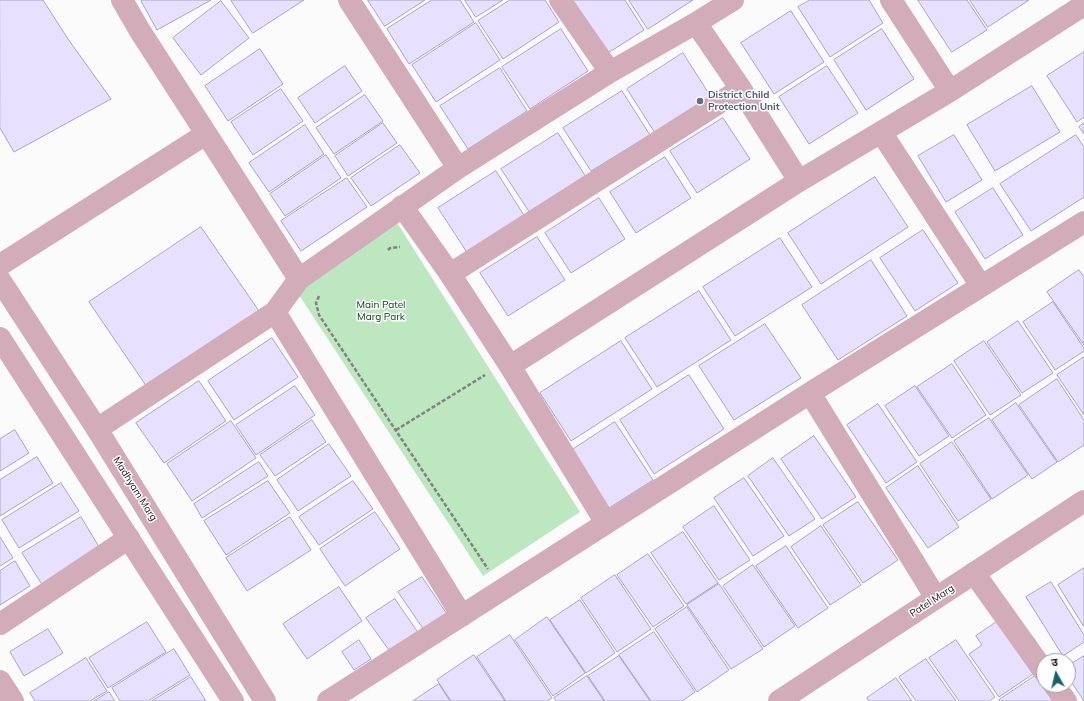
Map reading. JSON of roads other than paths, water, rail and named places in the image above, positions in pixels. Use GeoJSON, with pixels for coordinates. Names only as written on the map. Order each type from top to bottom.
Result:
{"type":"FeatureCollection","features":[{"type":"Feature","properties":{"kind":"street"},"geometry":{"type":"LineString","coordinates":[[122,0],[140,32],[299,279]]}},
{"type":"Feature","properties":{"kind":"street"},"geometry":{"type":"LineString","coordinates":[[349,0],[458,168]]}},
{"type":"Feature","properties":{"kind":"street"},"geometry":{"type":"LineString","coordinates":[[560,0],[610,72]]}},
{"type":"Feature","properties":{"kind":"street"},"geometry":{"type":"LineString","coordinates":[[98,429],[275,312],[299,279],[458,168],[610,72],[733,0]]}},
{"type":"Feature","properties":{"kind":"street"},"geometry":{"type":"LineString","coordinates":[[890,0],[950,91]]}},
{"type":"Feature","properties":{"kind":"street"},"geometry":{"type":"LineString","coordinates":[[510,366],[799,181],[950,91],[1084,5]]}},
{"type":"Feature","properties":{"kind":"street"},"geometry":{"type":"LineString","coordinates":[[696,23],[741,89],[799,181]]}},
{"type":"Feature","properties":{"kind":"street"},"geometry":{"type":"LineString","coordinates":[[450,274],[741,89]]}},
{"type":"Feature","properties":{"kind":"street"},"geometry":{"type":"LineString","coordinates":[[881,132],[980,286]]}},
{"type":"Feature","properties":{"kind":"street"},"geometry":{"type":"LineString","coordinates":[[0,265],[206,134]]}},
{"type":"Feature","properties":{"kind":"street"},"geometry":{"type":"LineString","coordinates":[[402,206],[450,274],[510,366],[606,523]]}},
{"type":"Feature","properties":{"kind":"street"},"geometry":{"type":"LineString","coordinates":[[328,701],[810,393],[1084,222]]}},
{"type":"Feature","properties":{"kind":"street","name":"Madhyam Marg"},"geometry":{"type":"LineString","coordinates":[[0,280],[98,429],[265,701]]}},
{"type":"Feature","properties":{"kind":"street"},"geometry":{"type":"LineString","coordinates":[[275,312],[462,616]]}},
{"type":"Feature","properties":{"kind":"street"},"geometry":{"type":"LineString","coordinates":[[0,338],[233,701]]}},
{"type":"Feature","properties":{"kind":"street"},"geometry":{"type":"LineString","coordinates":[[810,393],[936,598]]}},
{"type":"Feature","properties":{"kind":"street","name":"Patel Marg"},"geometry":{"type":"LineString","coordinates":[[779,701],[1084,501]]}},
{"type":"Feature","properties":{"kind":"street"},"geometry":{"type":"LineString","coordinates":[[0,624],[128,538]]}},
{"type":"Feature","properties":{"kind":"street"},"geometry":{"type":"LineString","coordinates":[[974,573],[1036,660]]}},
{"type":"Feature","properties":{"kind":"street"},"geometry":{"type":"LineString","coordinates":[[0,681],[13,701]]}},
{"type":"Feature","properties":{"kind":"place","name":"District Child Protection Unit"},"geometry":{"type":"Point","coordinates":[700,101]}},
{"type":"Feature","properties":{"kind":"park label","name":"Main Patel Marg Park"},"geometry":{"type":"Point","coordinates":[381,310]}}]}
